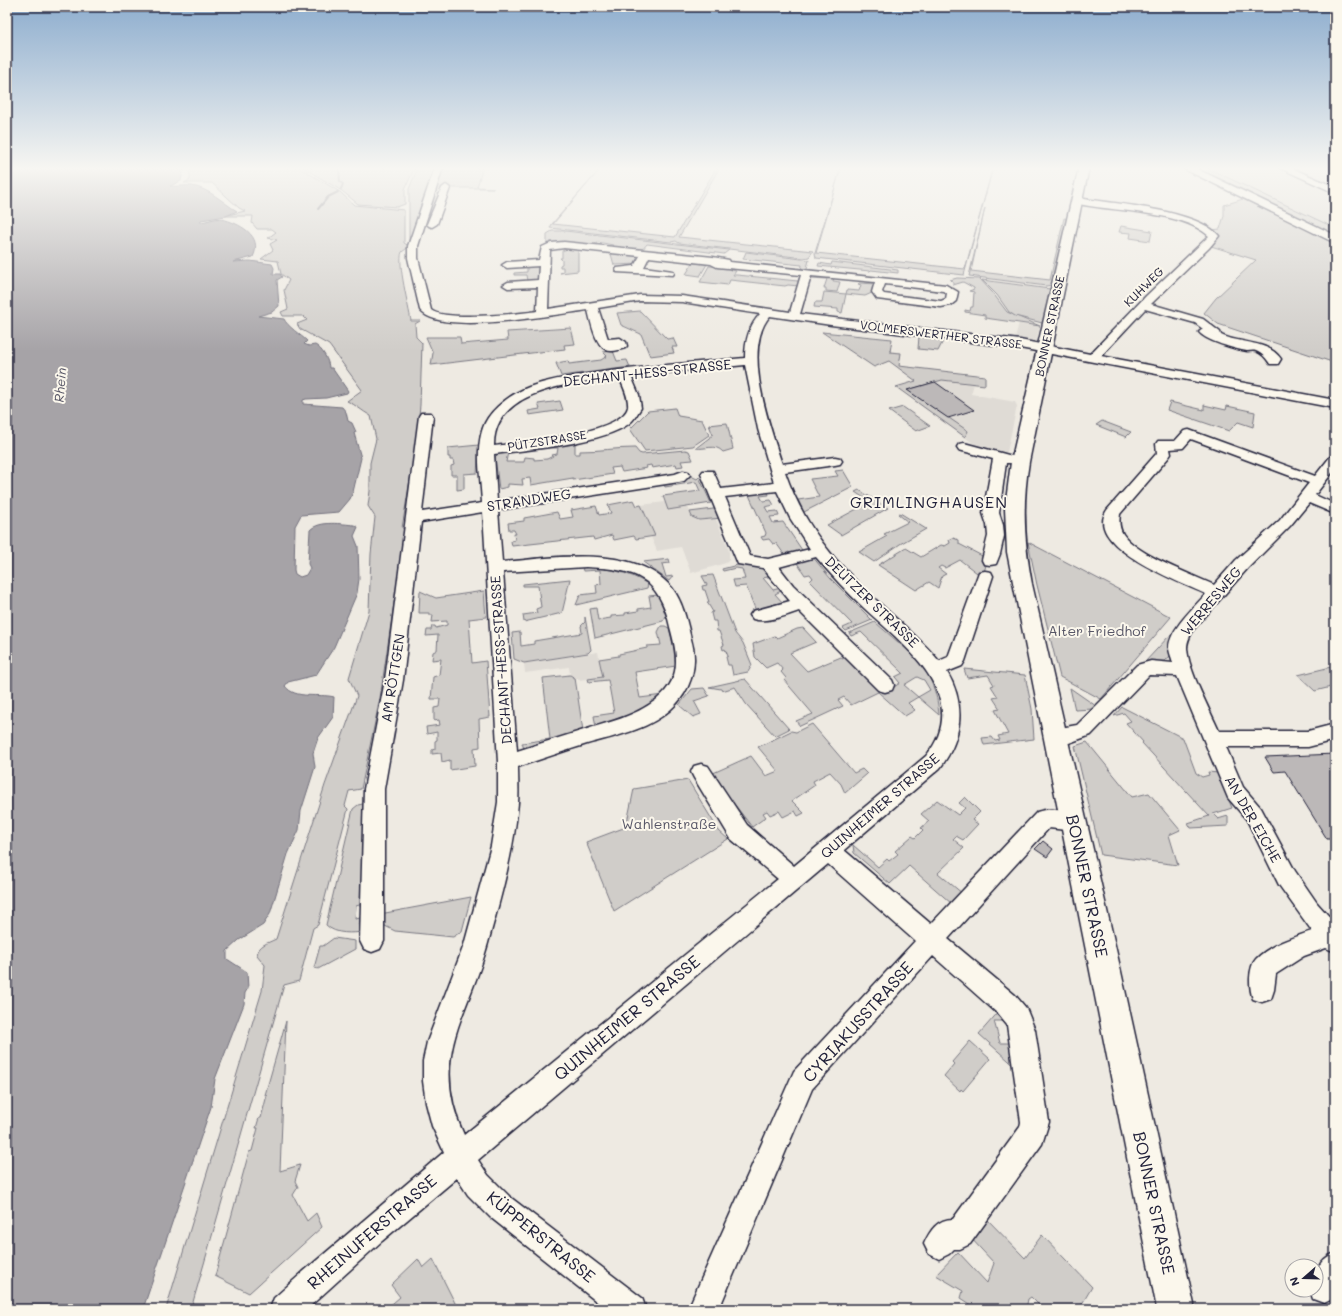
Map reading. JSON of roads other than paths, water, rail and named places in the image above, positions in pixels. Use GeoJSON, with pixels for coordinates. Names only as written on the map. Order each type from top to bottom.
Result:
{"type":"FeatureCollection","features":[{"type":"Feature","properties":{"kind":"main road","name":"BONNER STRASSE"},"geometry":{"type":"LineString","coordinates":[[1071,228],[1048,350],[1020,462],[1013,509],[1016,552],[1056,735],[1176,1309]]}},
{"type":"Feature","properties":{"kind":"main road"},"geometry":{"type":"LineString","coordinates":[[1311,228],[1335,240]]}},
{"type":"Feature","properties":{"kind":"street","name":"VOLMERSWERTHER STRASSE"},"geometry":{"type":"LineString","coordinates":[[419,228],[413,246],[413,258],[426,310],[429,314],[436,317],[452,319],[483,319],[544,314],[640,298],[666,298],[704,302],[794,317],[984,339],[1092,358],[1332,405]]}},
{"type":"Feature","properties":{"kind":"street","name":"KUHWEG"},"geometry":{"type":"LineString","coordinates":[[1092,358],[1143,305],[1212,240],[1214,234],[1207,228]]}},
{"type":"Feature","properties":{"kind":"street"},"geometry":{"type":"LineString","coordinates":[[544,314],[542,308],[545,249],[556,245],[713,260],[718,264],[807,274],[855,277],[947,288],[953,292],[951,301],[947,304],[881,297],[877,292],[881,281]]}},
{"type":"Feature","properties":{"kind":"street"},"geometry":{"type":"LineString","coordinates":[[637,269],[647,253]]}},
{"type":"Feature","properties":{"kind":"street"},"geometry":{"type":"LineString","coordinates":[[508,265],[544,263]]}},
{"type":"Feature","properties":{"kind":"street"},"geometry":{"type":"LineString","coordinates":[[621,270],[637,269],[670,272]]}},
{"type":"Feature","properties":{"kind":"street"},"geometry":{"type":"LineString","coordinates":[[794,317],[807,274]]}},
{"type":"Feature","properties":{"kind":"street"},"geometry":{"type":"LineString","coordinates":[[508,285],[544,283]]}},
{"type":"Feature","properties":{"kind":"street"},"geometry":{"type":"LineString","coordinates":[[1143,305],[1199,321],[1205,324],[1212,333],[1246,347],[1260,348],[1275,359],[1274,361]]}},
{"type":"Feature","properties":{"kind":"street"},"geometry":{"type":"LineString","coordinates":[[592,306],[604,341],[608,343]]}},
{"type":"Feature","properties":{"kind":"street"},"geometry":{"type":"LineString","coordinates":[[752,356],[758,346],[768,320],[767,313]]}},
{"type":"Feature","properties":{"kind":"street","name":"DECHANT-HESS-STRASSE"},"geometry":{"type":"LineString","coordinates":[[460,1157],[446,1126],[439,1103],[436,1081],[436,1061],[440,1042],[478,938],[502,846],[508,802],[508,762],[486,451],[489,431],[496,417],[508,404],[524,394],[558,382],[752,356]]}},
{"type":"Feature","properties":{"kind":"street","name":"DEUTZER STRASSE"},"geometry":{"type":"LineString","coordinates":[[752,356],[756,392],[777,469],[782,486],[796,516],[820,551],[852,586],[921,650],[937,669]]}},
{"type":"Feature","properties":{"kind":"street","name":"PÜTZSTRASSE"},"geometry":{"type":"LineString","coordinates":[[486,451],[584,438],[623,423],[632,414],[634,404],[624,373]]}},
{"type":"Feature","properties":{"kind":"street","name":"AM RÖTTGEN"},"geometry":{"type":"LineString","coordinates":[[372,941],[374,789],[394,680],[415,518],[426,416]]}},
{"type":"Feature","properties":{"kind":"street"},"geometry":{"type":"LineString","coordinates":[[1217,593],[1135,553],[1121,542],[1113,530],[1111,520],[1112,513],[1164,454],[1163,444],[1178,445],[1189,434],[1319,482]]}},
{"type":"Feature","properties":{"kind":"street"},"geometry":{"type":"LineString","coordinates":[[964,447],[1000,458],[1020,462]]}},
{"type":"Feature","properties":{"kind":"street"},"geometry":{"type":"LineString","coordinates":[[990,560],[997,536],[995,520],[991,512],[1000,458]]}},
{"type":"Feature","properties":{"kind":"street","name":"WERRESWEG"},"geometry":{"type":"LineString","coordinates":[[1184,670],[1178,648],[1182,634],[1242,564],[1284,523],[1307,497],[1335,460]]}},
{"type":"Feature","properties":{"kind":"street"},"geometry":{"type":"LineString","coordinates":[[777,469],[835,461]]}},
{"type":"Feature","properties":{"kind":"street"},"geometry":{"type":"LineString","coordinates":[[708,474],[744,560],[768,564],[820,551]]}},
{"type":"Feature","properties":{"kind":"street","name":"STRANDWEG"},"geometry":{"type":"LineString","coordinates":[[415,518],[489,506],[646,488],[679,478],[683,475]]}},
{"type":"Feature","properties":{"kind":"street"},"geometry":{"type":"LineString","coordinates":[[716,494],[782,486]]}},
{"type":"Feature","properties":{"kind":"street"},"geometry":{"type":"LineString","coordinates":[[1307,497],[1335,509]]}},
{"type":"Feature","properties":{"kind":"street"},"geometry":{"type":"LineString","coordinates":[[494,568],[601,562],[622,565],[640,571],[661,586],[670,599],[687,657],[685,673],[677,689],[665,704],[653,713],[618,728],[508,762]]}},
{"type":"Feature","properties":{"kind":"street"},"geometry":{"type":"LineString","coordinates":[[768,564],[787,588],[885,685]]}},
{"type":"Feature","properties":{"kind":"street"},"geometry":{"type":"LineString","coordinates":[[937,669],[956,661],[985,576]]}},
{"type":"Feature","properties":{"kind":"street"},"geometry":{"type":"LineString","coordinates":[[759,615],[781,611],[802,603]]}},
{"type":"Feature","properties":{"kind":"street"},"geometry":{"type":"LineString","coordinates":[[1056,735],[1069,735],[1084,730],[1143,670],[1151,668],[1184,670]]}},
{"type":"Feature","properties":{"kind":"street","name":"QUINHEIMER STRASSE"},"geometry":{"type":"LineString","coordinates":[[460,1157],[829,851],[933,762],[941,752],[949,737],[951,703],[937,669]]}},
{"type":"Feature","properties":{"kind":"street","name":"AN DER EICHE"},"geometry":{"type":"LineString","coordinates":[[1184,670],[1235,792],[1254,814],[1287,878],[1333,939],[1298,947],[1282,955],[1264,968],[1262,990]]}},
{"type":"Feature","properties":{"kind":"street"},"geometry":{"type":"LineString","coordinates":[[1213,739],[1308,739],[1335,732]]}},
{"type":"Feature","properties":{"kind":"street"},"geometry":{"type":"LineString","coordinates":[[701,772],[739,832],[794,879]]}},
{"type":"Feature","properties":{"kind":"street","name":"CYRIAKUSSTRASSE"},"geometry":{"type":"LineString","coordinates":[[703,1309],[803,1080],[1044,818],[1074,822]]}},
{"type":"Feature","properties":{"kind":"street"},"geometry":{"type":"LineString","coordinates":[[829,851],[1006,1004],[1017,1017],[1022,1030],[1036,1122],[1032,1134],[998,1178],[960,1234],[947,1234],[939,1244]]}},
{"type":"Feature","properties":{"kind":"street","name":"RHEINUFERSTRASSE"},"geometry":{"type":"LineString","coordinates":[[285,1309],[318,1278],[460,1157]]}},
{"type":"Feature","properties":{"kind":"street","name":"KÜPPERSTRASSE"},"geometry":{"type":"LineString","coordinates":[[460,1157],[478,1185],[500,1207],[631,1309]]}},
{"type":"Feature","properties":{"kind":"water","name":"Rhein"},"geometry":{"type":"Polygon","coordinates":[[[7,228],[244,228],[248,231],[255,242],[253,257],[233,262],[250,261],[272,264],[274,268],[273,274],[280,274],[282,277],[277,280],[279,306],[272,312],[258,316],[284,319],[307,341],[304,344],[309,346],[315,345],[323,352],[329,368],[332,368],[348,391],[347,393],[326,398],[306,399],[303,400],[303,404],[342,407],[346,412],[348,421],[352,423],[356,432],[354,433],[361,458],[353,492],[350,499],[339,512],[301,515],[295,526],[294,570],[295,574],[300,577],[306,575],[310,568],[308,564],[310,530],[319,525],[331,523],[354,525],[358,527],[354,536],[358,546],[359,579],[357,593],[334,647],[316,675],[288,682],[285,686],[289,690],[301,695],[334,697],[333,717],[318,738],[313,753],[315,767],[301,811],[299,830],[288,854],[270,914],[263,925],[239,940],[227,951],[227,959],[247,972],[248,988],[245,993],[244,1004],[215,1079],[211,1107],[143,1309],[7,1309],[7,228]]]}},
{"type":"Feature","properties":{"kind":"district","name":"GRIMLINGHAUSEN"},"geometry":{"type":"Point","coordinates":[929,502]}},
{"type":"Feature","properties":{"kind":"park label","name":"Alter Friedhof"},"geometry":{"type":"Point","coordinates":[1097,631]}},
{"type":"Feature","properties":{"kind":"park label","name":"Wahlenstraße"},"geometry":{"type":"Point","coordinates":[669,824]}}]}
